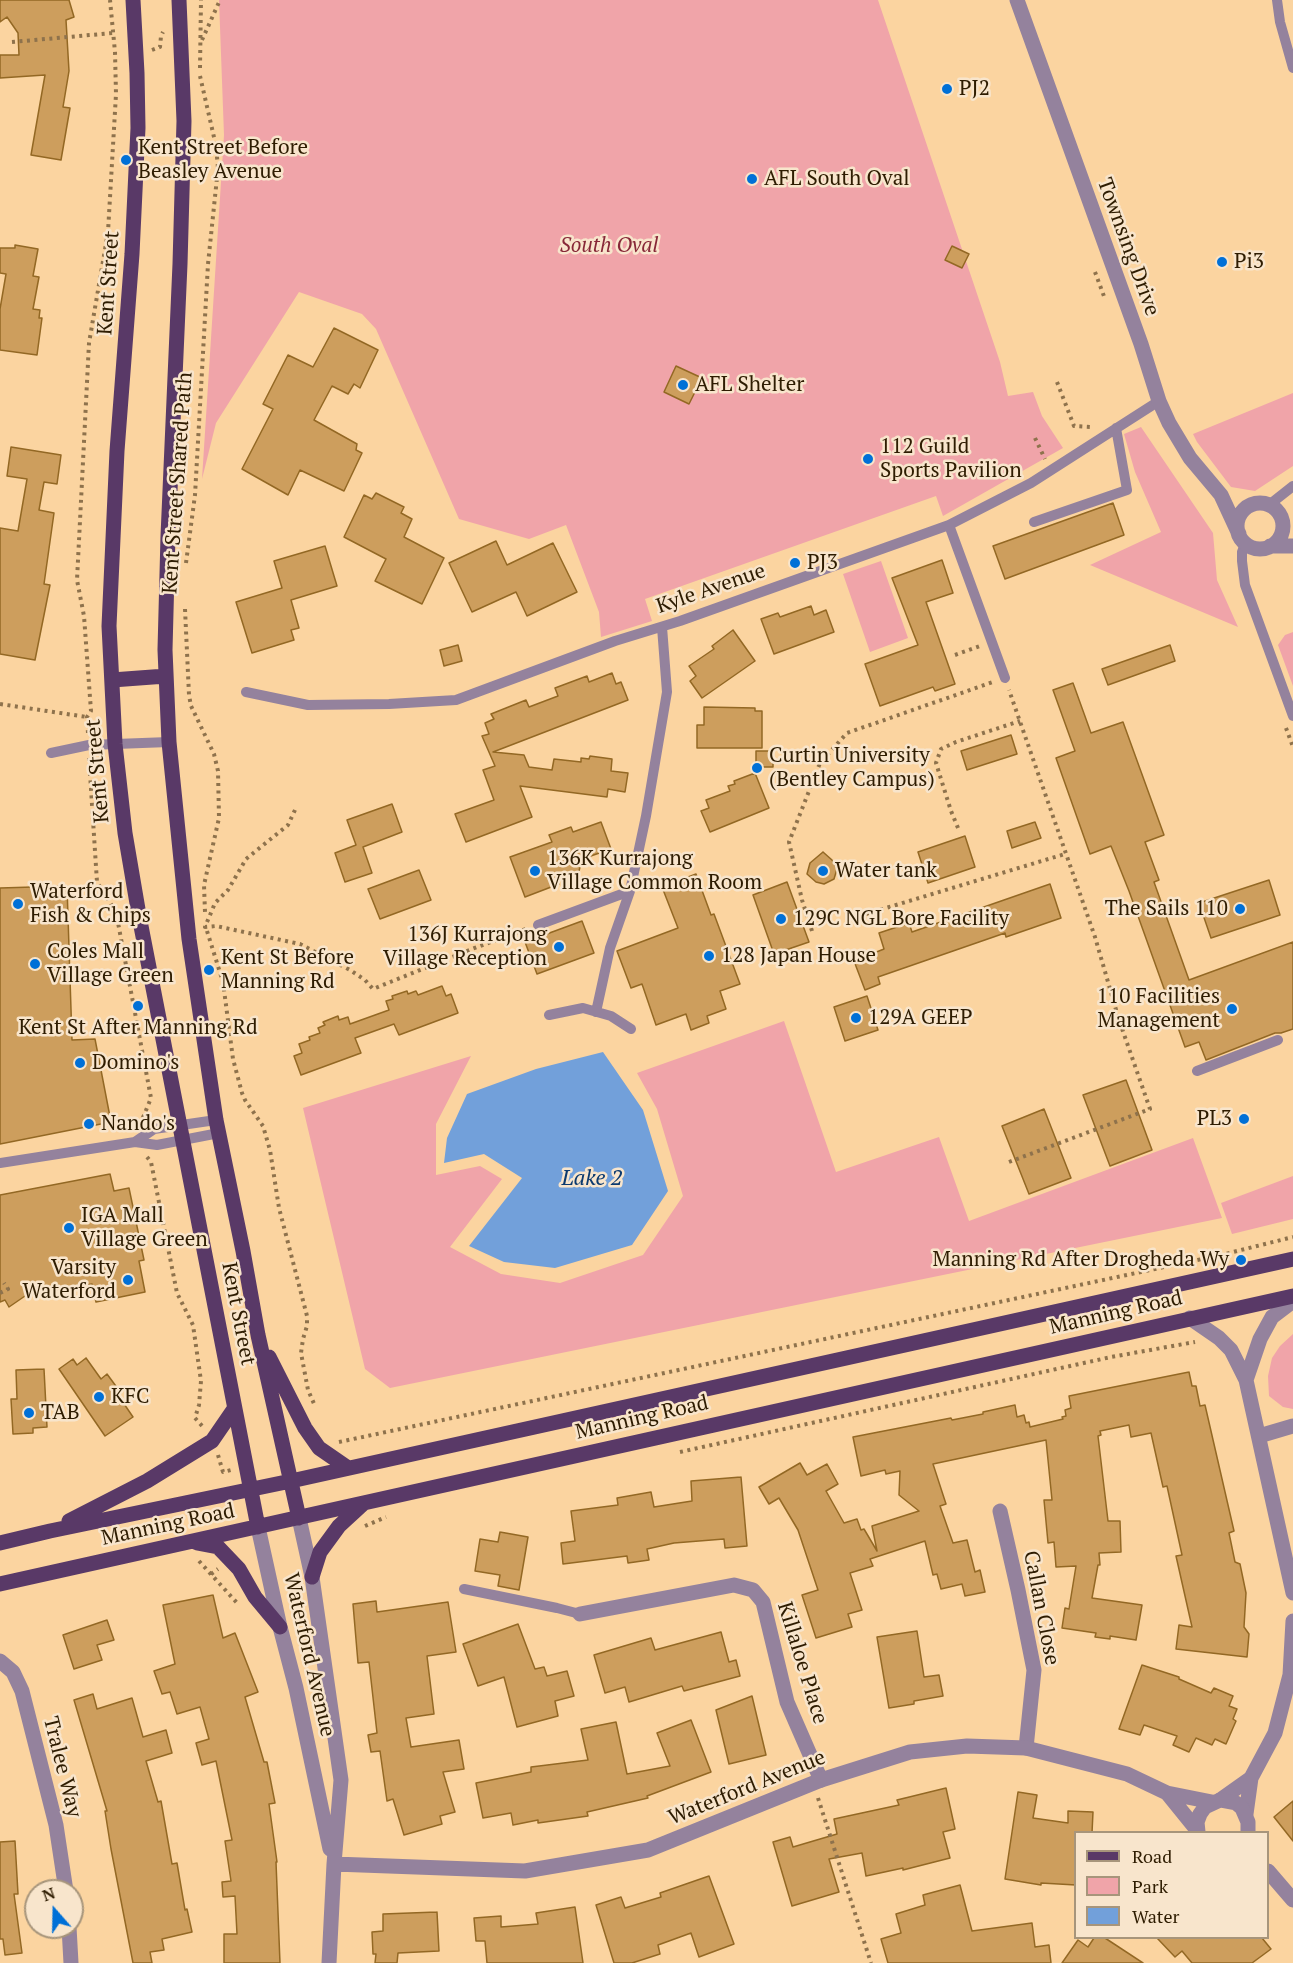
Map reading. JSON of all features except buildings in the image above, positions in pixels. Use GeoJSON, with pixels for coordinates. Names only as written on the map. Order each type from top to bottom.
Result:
{"type":"FeatureCollection","features":[{"type":"Feature","properties":{"kind":"main road","name":"Kent Street"},"geometry":{"type":"LineString","coordinates":[[133,0],[138,128],[109,626],[115,744],[125,833],[136,899],[258,1527]]}},
{"type":"Feature","properties":{"kind":"main road","name":"Kent Street"},"geometry":{"type":"LineString","coordinates":[[179,0],[184,121],[180,276],[168,536],[166,676],[169,742],[189,939],[217,1126],[258,1335],[299,1518]]}},
{"type":"Feature","properties":{"kind":"main road"},"geometry":{"type":"LineString","coordinates":[[111,680],[166,676]]}},
{"type":"Feature","properties":{"kind":"main road","name":"Manning Road"},"geometry":{"type":"LineString","coordinates":[[0,1543],[251,1490],[1293,1258]]}},
{"type":"Feature","properties":{"kind":"main road","name":"Manning Road"},"geometry":{"type":"LineString","coordinates":[[0,1584],[1293,1296]]}},
{"type":"Feature","properties":{"kind":"main road"},"geometry":{"type":"LineString","coordinates":[[258,1335],[305,1428],[320,1448],[348,1468]]}},
{"type":"Feature","properties":{"kind":"main road"},"geometry":{"type":"LineString","coordinates":[[50,1531],[147,1481],[212,1441],[234,1409]]}},
{"type":"Feature","properties":{"kind":"main road"},"geometry":{"type":"LineString","coordinates":[[312,1577],[320,1552],[339,1526],[367,1501]]}},
{"type":"Feature","properties":{"kind":"main road"},"geometry":{"type":"LineString","coordinates":[[190,1542],[218,1547],[239,1569],[255,1596],[280,1627]]}},
{"type":"Feature","properties":{"kind":"street","name":"Townsing Drive"},"geometry":{"type":"LineString","coordinates":[[1017,0],[1159,401],[1190,458],[1221,495],[1242,539]]}},
{"type":"Feature","properties":{"kind":"street"},"geometry":{"type":"LineString","coordinates":[[1221,495],[1251,505],[1269,504],[1293,526]]}},
{"type":"Feature","properties":{"kind":"street"},"geometry":{"type":"LineString","coordinates":[[1251,505],[1240,514],[1238,520],[1242,539],[1254,548],[1293,546]]}},
{"type":"Feature","properties":{"kind":"street"},"geometry":{"type":"LineString","coordinates":[[1270,546],[1276,542],[1283,530],[1281,516]]}},
{"type":"Feature","properties":{"kind":"street"},"geometry":{"type":"LineString","coordinates":[[1246,1380],[1260,1340],[1272,1317],[1293,1301]]}},
{"type":"Feature","properties":{"kind":"street"},"geometry":{"type":"LineString","coordinates":[[1190,1318],[1219,1338],[1231,1350],[1246,1380],[1293,1593]]}},
{"type":"Feature","properties":{"kind":"street"},"geometry":{"type":"LineString","coordinates":[[1259,1436],[1293,1426]]}},
{"type":"Feature","properties":{"kind":"street","name":"Callan Close"},"geometry":{"type":"LineString","coordinates":[[1000,1512],[1034,1670],[1026,1748]]}},
{"type":"Feature","properties":{"kind":"street","name":"Waterford Avenue"},"geometry":{"type":"LineString","coordinates":[[299,1518],[312,1577],[341,1780],[329,1963]]}},
{"type":"Feature","properties":{"kind":"street","name":"Waterford Avenue"},"geometry":{"type":"LineString","coordinates":[[258,1527],[334,1864]]}},
{"type":"Feature","properties":{"kind":"street","name":"Killaloe Place"},"geometry":{"type":"LineString","coordinates":[[580,1614],[734,1585],[753,1590],[763,1602],[787,1702],[817,1782]]}},
{"type":"Feature","properties":{"kind":"street"},"geometry":{"type":"LineString","coordinates":[[1248,1827],[1251,1778],[1275,1733],[1290,1675],[1293,1621]]}},
{"type":"Feature","properties":{"kind":"street","name":"Tralee Way"},"geometry":{"type":"LineString","coordinates":[[0,1661],[13,1672],[22,1691],[56,1825],[64,1879]]}},
{"type":"Feature","properties":{"kind":"street","name":"Waterford Avenue"},"geometry":{"type":"LineString","coordinates":[[334,1864],[525,1871],[648,1850],[817,1782],[910,1752],[967,1746],[1026,1748],[1127,1774],[1167,1793],[1236,1803],[1248,1827]]}},
{"type":"Feature","properties":{"kind":"street"},"geometry":{"type":"LineString","coordinates":[[1198,1831],[1200,1814],[1251,1778]]}},
{"type":"Feature","properties":{"kind":"street","name":"Waterford Avenue"},"geometry":{"type":"LineString","coordinates":[[1167,1793],[1198,1831]]}},
{"type":"Feature","properties":{"kind":"street"},"geometry":{"type":"LineString","coordinates":[[1269,1872],[1293,1900]]}},
{"type":"Feature","properties":{"kind":"street"},"geometry":{"type":"LineString","coordinates":[[70,1939],[71,1963]]}},
{"type":"Feature","properties":{"kind":"lane"},"geometry":{"type":"LineString","coordinates":[[1277,0],[1280,22],[1293,68]]}},
{"type":"Feature","properties":{"kind":"lane","name":"Kyle Avenue"},"geometry":{"type":"LineString","coordinates":[[246,692],[308,705],[456,700],[615,641],[662,627],[949,525],[1031,483],[1159,401]]}},
{"type":"Feature","properties":{"kind":"lane"},"geometry":{"type":"LineString","coordinates":[[1034,522],[1127,490],[1116,428]]}},
{"type":"Feature","properties":{"kind":"lane"},"geometry":{"type":"LineString","coordinates":[[1269,504],[1293,486]]}},
{"type":"Feature","properties":{"kind":"lane"},"geometry":{"type":"LineString","coordinates":[[949,525],[1005,678]]}},
{"type":"Feature","properties":{"kind":"lane"},"geometry":{"type":"LineString","coordinates":[[1242,539],[1245,585],[1293,716]]}},
{"type":"Feature","properties":{"kind":"lane"},"geometry":{"type":"LineString","coordinates":[[596,1012],[610,948],[630,891],[668,692],[662,627]]}},
{"type":"Feature","properties":{"kind":"lane"},"geometry":{"type":"LineString","coordinates":[[51,753],[88,745],[169,742]]}},
{"type":"Feature","properties":{"kind":"lane"},"geometry":{"type":"LineString","coordinates":[[538,925],[630,891]]}},
{"type":"Feature","properties":{"kind":"lane"},"geometry":{"type":"LineString","coordinates":[[549,1015],[583,1008],[611,1016],[631,1029]]}},
{"type":"Feature","properties":{"kind":"lane"},"geometry":{"type":"LineString","coordinates":[[1197,1071],[1278,1040]]}},
{"type":"Feature","properties":{"kind":"lane"},"geometry":{"type":"LineString","coordinates":[[0,1163],[135,1142],[157,1145],[181,1132],[217,1126]]}},
{"type":"Feature","properties":{"kind":"lane"},"geometry":{"type":"LineString","coordinates":[[464,1589],[580,1614]]}},
{"type":"Feature","properties":{"kind":"path"},"geometry":{"type":"LineString","coordinates":[[84,424],[89,344],[108,232],[116,94],[110,0]]}},
{"type":"Feature","properties":{"kind":"path","name":"Kent Street Shared Path"},"geometry":{"type":"LineString","coordinates":[[185,569],[195,495],[208,264],[218,168],[216,146],[200,74],[201,0]]}},
{"type":"Feature","properties":{"kind":"path"},"geometry":{"type":"LineString","coordinates":[[202,40],[220,0]]}},
{"type":"Feature","properties":{"kind":"path"},"geometry":{"type":"LineString","coordinates":[[151,50],[160,47],[162,33],[167,32]]}},
{"type":"Feature","properties":{"kind":"path"},"geometry":{"type":"LineString","coordinates":[[12,42],[113,33]]}},
{"type":"Feature","properties":{"kind":"path"},"geometry":{"type":"LineString","coordinates":[[1095,271],[1107,304]]}},
{"type":"Feature","properties":{"kind":"path"},"geometry":{"type":"LineString","coordinates":[[1057,382],[1074,426],[1094,428]]}},
{"type":"Feature","properties":{"kind":"path","name":"Kent Street Shared Path"},"geometry":{"type":"LineString","coordinates":[[184,601],[191,706],[214,754],[218,771],[219,818],[204,885],[205,927],[224,989],[233,1059],[244,1100],[263,1126],[270,1150],[279,1208],[307,1316],[301,1353],[304,1373],[308,1390],[319,1415]]}},
{"type":"Feature","properties":{"kind":"path"},"geometry":{"type":"LineString","coordinates":[[955,656],[992,642]]}},
{"type":"Feature","properties":{"kind":"path"},"geometry":{"type":"LineString","coordinates":[[812,931],[802,900],[789,842],[820,763],[847,734],[1005,678],[1095,936],[1119,1020],[1150,1109],[1009,1162]]}},
{"type":"Feature","properties":{"kind":"path"},"geometry":{"type":"LineString","coordinates":[[0,704],[87,717]]}},
{"type":"Feature","properties":{"kind":"path"},"geometry":{"type":"LineString","coordinates":[[958,828],[936,763],[941,749],[1020,721]]}},
{"type":"Feature","properties":{"kind":"path"},"geometry":{"type":"LineString","coordinates":[[1285,726],[1293,747]]}},
{"type":"Feature","properties":{"kind":"path"},"geometry":{"type":"LineString","coordinates":[[295,810],[288,825],[246,859],[228,890],[215,903],[205,927],[216,926],[300,944],[350,970],[365,980],[373,989],[538,925]]}},
{"type":"Feature","properties":{"kind":"path"},"geometry":{"type":"LineString","coordinates":[[866,914],[1065,854]]}},
{"type":"Feature","properties":{"kind":"path"},"geometry":{"type":"LineString","coordinates":[[320,1448],[342,1441],[1221,1255],[1293,1237]]}},
{"type":"Feature","properties":{"kind":"path"},"geometry":{"type":"LineString","coordinates":[[0,1293],[8,1289],[4,1283]]}},
{"type":"Feature","properties":{"kind":"path"},"geometry":{"type":"LineString","coordinates":[[669,1454],[1111,1357],[1185,1342],[1202,1342]]}},
{"type":"Feature","properties":{"kind":"path"},"geometry":{"type":"LineString","coordinates":[[374,1521],[391,1515]]}},
{"type":"Feature","properties":{"kind":"path"},"geometry":{"type":"LineString","coordinates":[[196,1558],[245,1612]]}},
{"type":"Feature","properties":{"kind":"path"},"geometry":{"type":"LineString","coordinates":[[817,1782],[871,1963]]}},
{"type":"Feature","properties":{"kind":"green space","name":"South Oval"},"geometry":{"type":"Polygon","coordinates":[[[219,0],[878,0],[1000,362],[1008,396],[1033,392],[1042,416],[1063,448],[943,516],[936,496],[645,599],[652,621],[601,637],[599,612],[566,525],[529,539],[459,519],[376,329],[362,314],[299,292],[216,423],[202,479],[224,135],[219,0]]]}},
{"type":"Feature","properties":{"kind":"green space"},"geometry":{"type":"Polygon","coordinates":[[[1293,393],[1293,466],[1255,491],[1231,487],[1193,434],[1293,393]]]}},
{"type":"Feature","properties":{"kind":"green space"},"geometry":{"type":"Polygon","coordinates":[[[1141,427],[1213,533],[1217,580],[1238,627],[1090,565],[1161,532],[1135,472],[1124,434],[1141,427]]]}},
{"type":"Feature","properties":{"kind":"green space"},"geometry":{"type":"Polygon","coordinates":[[[881,561],[908,638],[870,652],[843,574],[881,561]]]}},
{"type":"Feature","properties":{"kind":"green space"},"geometry":{"type":"Polygon","coordinates":[[[1293,632],[1293,686],[1278,645],[1285,635],[1293,632]]]}},
{"type":"Feature","properties":{"kind":"green space"},"geometry":{"type":"Polygon","coordinates":[[[784,1021],[836,1172],[939,1137],[969,1221],[1193,1138],[1222,1218],[390,1388],[365,1369],[303,1108],[471,1056],[436,1124],[436,1175],[480,1166],[502,1179],[450,1247],[501,1274],[560,1283],[643,1255],[683,1196],[657,1109],[637,1073],[784,1021]]]}},
{"type":"Feature","properties":{"kind":"green space"},"geometry":{"type":"Polygon","coordinates":[[[1293,1176],[1293,1219],[1232,1234],[1221,1203],[1293,1176]]]}},
{"type":"Feature","properties":{"kind":"green space"},"geometry":{"type":"Polygon","coordinates":[[[1293,1334],[1293,1409],[1283,1407],[1269,1396],[1268,1376],[1272,1358],[1280,1346],[1293,1334]]]}},
{"type":"Feature","properties":{"kind":"water","name":"Lake 2"},"geometry":{"type":"Polygon","coordinates":[[[603,1052],[643,1110],[668,1191],[632,1245],[555,1268],[504,1262],[469,1246],[522,1178],[484,1154],[444,1163],[447,1138],[467,1094],[536,1069],[603,1052]]]}},
{"type":"Feature","properties":{"kind":"place","name":"PJ2"},"geometry":{"type":"Point","coordinates":[947,89]}},
{"type":"Feature","properties":{"kind":"place","name":"Kent Street Before Beasley Avenue"},"geometry":{"type":"Point","coordinates":[126,160]}},
{"type":"Feature","properties":{"kind":"place","name":"AFL South Oval"},"geometry":{"type":"Point","coordinates":[752,179]}},
{"type":"Feature","properties":{"kind":"place","name":"Pi3"},"geometry":{"type":"Point","coordinates":[1222,262]}},
{"type":"Feature","properties":{"kind":"place","name":"AFL Shelter"},"geometry":{"type":"Point","coordinates":[683,385]}},
{"type":"Feature","properties":{"kind":"place","name":"112 Guild Sports Pavilion"},"geometry":{"type":"Point","coordinates":[868,459]}},
{"type":"Feature","properties":{"kind":"place","name":"PJ3"},"geometry":{"type":"Point","coordinates":[795,563]}},
{"type":"Feature","properties":{"kind":"place","name":"Curtin University (Bentley Campus)"},"geometry":{"type":"Point","coordinates":[757,768]}},
{"type":"Feature","properties":{"kind":"place","name":"136K Kurrajong Village Common Room"},"geometry":{"type":"Point","coordinates":[535,871]}},
{"type":"Feature","properties":{"kind":"place","name":"Water tank"},"geometry":{"type":"Point","coordinates":[823,871]}},
{"type":"Feature","properties":{"kind":"place","name":"Waterford Fish & Chips"},"geometry":{"type":"Point","coordinates":[18,904]}},
{"type":"Feature","properties":{"kind":"place","name":"The Sails 110"},"geometry":{"type":"Point","coordinates":[1240,909]}},
{"type":"Feature","properties":{"kind":"place","name":"129C NGL Bore Facility"},"geometry":{"type":"Point","coordinates":[781,919]}},
{"type":"Feature","properties":{"kind":"place","name":"136J Kurrajong Village Reception"},"geometry":{"type":"Point","coordinates":[559,947]}},
{"type":"Feature","properties":{"kind":"place","name":"128 Japan House"},"geometry":{"type":"Point","coordinates":[709,956]}},
{"type":"Feature","properties":{"kind":"place","name":"Coles Mall Village Green"},"geometry":{"type":"Point","coordinates":[35,964]}},
{"type":"Feature","properties":{"kind":"place","name":"Kent St Before Manning Rd"},"geometry":{"type":"Point","coordinates":[209,970]}},
{"type":"Feature","properties":{"kind":"place","name":"Kent St After Manning Rd"},"geometry":{"type":"Point","coordinates":[138,1006]}},
{"type":"Feature","properties":{"kind":"place","name":"110 Facilities Management"},"geometry":{"type":"Point","coordinates":[1232,1009]}},
{"type":"Feature","properties":{"kind":"place","name":"129A GEEP"},"geometry":{"type":"Point","coordinates":[856,1018]}},
{"type":"Feature","properties":{"kind":"place","name":"Domino's"},"geometry":{"type":"Point","coordinates":[80,1063]}},
{"type":"Feature","properties":{"kind":"place","name":"PL3"},"geometry":{"type":"Point","coordinates":[1244,1119]}},
{"type":"Feature","properties":{"kind":"place","name":"Nando's"},"geometry":{"type":"Point","coordinates":[89,1124]}},
{"type":"Feature","properties":{"kind":"place","name":"IGA Mall Village Green"},"geometry":{"type":"Point","coordinates":[69,1228]}},
{"type":"Feature","properties":{"kind":"place","name":"Manning Rd After Drogheda Wy"},"geometry":{"type":"Point","coordinates":[1241,1260]}},
{"type":"Feature","properties":{"kind":"place","name":"Varsity Waterford"},"geometry":{"type":"Point","coordinates":[128,1280]}},
{"type":"Feature","properties":{"kind":"place","name":"KFC"},"geometry":{"type":"Point","coordinates":[99,1397]}},
{"type":"Feature","properties":{"kind":"place","name":"TAB"},"geometry":{"type":"Point","coordinates":[29,1413]}}]}
